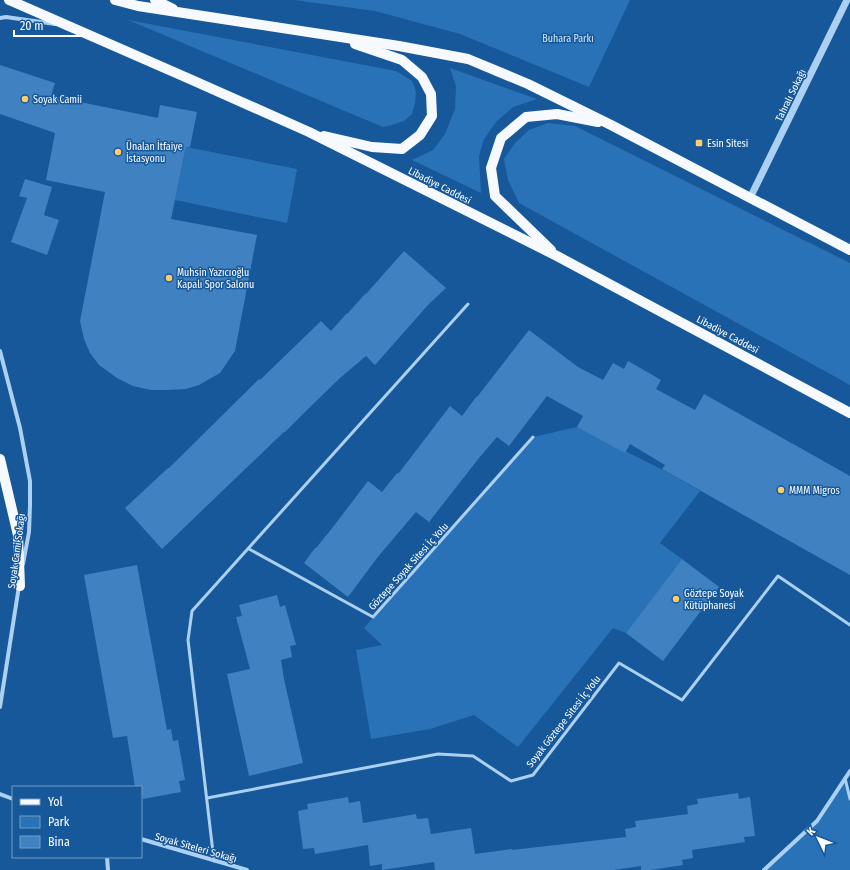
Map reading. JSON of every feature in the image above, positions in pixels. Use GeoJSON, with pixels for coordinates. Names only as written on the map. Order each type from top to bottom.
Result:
{"type":"FeatureCollection","features":[{"type":"Feature","properties":{"kind":"main road","name":"Libadiye Caddesi"},"geometry":{"type":"LineString","coordinates":[[9,0],[309,132],[557,256],[850,413]]}},
{"type":"Feature","properties":{"kind":"main road"},"geometry":{"type":"LineString","coordinates":[[115,0],[138,6],[399,46],[468,59],[528,84],[611,125],[850,250]]}},
{"type":"Feature","properties":{"kind":"main road"},"geometry":{"type":"LineString","coordinates":[[155,0],[182,13]]}},
{"type":"Feature","properties":{"kind":"main road"},"geometry":{"type":"LineString","coordinates":[[309,132],[372,147],[402,150],[420,135],[432,116],[431,94],[428,88],[422,77],[402,60],[332,36]]}},
{"type":"Feature","properties":{"kind":"main road"},"geometry":{"type":"LineString","coordinates":[[557,256],[495,196],[491,168],[501,138],[526,117],[557,114],[611,125]]}},
{"type":"Feature","properties":{"kind":"main road"},"geometry":{"type":"LineString","coordinates":[[0,459],[18,535],[20,586]]}},
{"type":"Feature","properties":{"kind":"street","name":"Tahralı Sokağı"},"geometry":{"type":"LineString","coordinates":[[750,198],[847,0]]}},
{"type":"Feature","properties":{"kind":"street"},"geometry":{"type":"LineString","coordinates":[[0,18],[6,17],[71,27]]}},
{"type":"Feature","properties":{"kind":"street","name":"Soyak Cami Sokağı"},"geometry":{"type":"LineString","coordinates":[[0,351],[20,428],[30,481],[29,532],[0,706]]}},
{"type":"Feature","properties":{"kind":"street"},"geometry":{"type":"LineString","coordinates":[[764,870],[817,821],[850,772]]}},
{"type":"Feature","properties":{"kind":"street"},"geometry":{"type":"LineString","coordinates":[[845,778],[850,776]]}},
{"type":"Feature","properties":{"kind":"street"},"geometry":{"type":"LineString","coordinates":[[0,794],[12,799]]}},
{"type":"Feature","properties":{"kind":"street","name":"Soyak Siteleri Sokağı"},"geometry":{"type":"LineString","coordinates":[[142,839],[247,870]]}},
{"type":"Feature","properties":{"kind":"street"},"geometry":{"type":"LineString","coordinates":[[107,858],[108,870]]}},
{"type":"Feature","properties":{"kind":"lane"},"geometry":{"type":"LineString","coordinates":[[214,860],[188,640],[192,611],[468,304]]}},
{"type":"Feature","properties":{"kind":"lane","name":"Göztepe Soyak Sitesi İç Yolu"},"geometry":{"type":"LineString","coordinates":[[248,549],[373,617],[533,437]]}},
{"type":"Feature","properties":{"kind":"lane","name":"Soyak Göztepe Sitesi İç Yolu"},"geometry":{"type":"LineString","coordinates":[[207,798],[438,754],[474,756],[511,781],[533,775],[619,663],[682,700],[778,576],[850,625]]}},
{"type":"Feature","properties":{"kind":"lane"},"geometry":{"type":"LineString","coordinates":[[845,778],[850,799]]}},
{"type":"Feature","properties":{"kind":"green space","name":"Buhara Parkı"},"geometry":{"type":"Polygon","coordinates":[[[294,0],[630,0],[589,87],[460,34],[375,11],[294,0]]]}},
{"type":"Feature","properties":{"kind":"green space"},"geometry":{"type":"Polygon","coordinates":[[[128,20],[396,71],[412,81],[416,92],[412,114],[404,121],[383,127],[128,20]]]}},
{"type":"Feature","properties":{"kind":"green space"},"geometry":{"type":"Polygon","coordinates":[[[450,68],[537,99],[513,107],[497,121],[484,139],[479,156],[481,193],[412,160],[433,150],[445,134],[455,109],[456,86],[450,68]]]}},
{"type":"Feature","properties":{"kind":"green space"},"geometry":{"type":"Polygon","coordinates":[[[548,123],[575,126],[850,263],[850,385],[519,203],[508,180],[504,159],[515,143],[529,130],[548,123]]]}},
{"type":"Feature","properties":{"kind":"green space"},"geometry":{"type":"Polygon","coordinates":[[[186,147],[297,169],[287,223],[175,200],[186,147]]]}},
{"type":"Feature","properties":{"kind":"green space"},"geometry":{"type":"Polygon","coordinates":[[[577,427],[667,472],[700,491],[660,543],[682,559],[626,633],[613,628],[518,747],[474,715],[430,729],[371,739],[356,650],[382,645],[364,628],[533,437],[577,427]]]}},
{"type":"Feature","properties":{"kind":"green space"},"geometry":{"type":"Polygon","coordinates":[[[845,778],[850,799],[850,870],[764,870],[817,821],[845,778]]]}},
{"type":"Feature","properties":{"kind":"building","name":"Muhsin Yazıcıoğlu Kapalı Spor Salonu"},"geometry":{"type":"Polygon","coordinates":[[[0,65],[55,83],[51,96],[158,118],[160,105],[197,112],[190,147],[186,147],[171,219],[257,235],[235,351],[220,373],[199,385],[186,389],[151,390],[133,386],[117,378],[99,365],[90,353],[84,339],[80,321],[105,192],[46,180],[55,133],[0,114],[0,65]]]}},
{"type":"Feature","properties":{"kind":"building"},"geometry":{"type":"Polygon","coordinates":[[[25,179],[52,187],[44,215],[59,220],[47,255],[11,242],[27,198],[19,196],[25,179]]]}},
{"type":"Feature","properties":{"kind":"building"},"geometry":{"type":"Polygon","coordinates":[[[404,251],[446,288],[428,305],[375,365],[366,356],[340,378],[162,549],[125,508],[169,468],[259,379],[260,380],[321,321],[331,331],[404,251]]]}},
{"type":"Feature","properties":{"kind":"building"},"geometry":{"type":"Polygon","coordinates":[[[529,330],[578,367],[603,380],[613,363],[624,369],[628,361],[661,380],[656,389],[695,410],[704,394],[850,476],[850,575],[662,469],[665,465],[630,444],[625,453],[577,427],[583,416],[547,396],[509,446],[497,437],[429,522],[416,512],[377,558],[348,597],[304,563],[368,481],[382,492],[397,473],[398,474],[450,406],[462,416],[529,330]]]}},
{"type":"Feature","properties":{"kind":"building"},"geometry":{"type":"Polygon","coordinates":[[[682,559],[719,587],[663,661],[626,633],[682,559]]]}},
{"type":"Feature","properties":{"kind":"building"},"geometry":{"type":"Polygon","coordinates":[[[137,565],[167,730],[171,729],[173,741],[178,740],[185,780],[179,781],[181,792],[143,799],[142,786],[135,786],[127,736],[113,738],[84,575],[137,565]]]}},
{"type":"Feature","properties":{"kind":"building"},"geometry":{"type":"Polygon","coordinates":[[[277,595],[280,607],[285,605],[296,645],[290,646],[292,657],[281,660],[303,763],[249,776],[227,674],[250,669],[236,617],[242,616],[239,605],[277,595]]]}},
{"type":"Feature","properties":{"kind":"building"},"geometry":{"type":"Polygon","coordinates":[[[738,793],[739,799],[750,797],[755,836],[744,837],[745,842],[692,850],[693,858],[682,860],[683,865],[651,870],[641,870],[641,866],[614,870],[435,870],[434,862],[382,870],[382,864],[370,866],[368,845],[315,854],[314,848],[303,849],[298,811],[308,809],[307,804],[348,797],[349,803],[360,801],[363,823],[416,814],[417,819],[428,818],[431,834],[471,828],[475,854],[626,837],[625,829],[636,827],[635,821],[688,814],[687,806],[698,804],[697,799],[738,793]]]}},
{"type":"Feature","properties":{"kind":"place","name":"Soyak Camii"},"geometry":{"type":"Point","coordinates":[25,99]}},
{"type":"Feature","properties":{"kind":"place","name":"Esin Sitesi"},"geometry":{"type":"Point","coordinates":[699,143]}},
{"type":"Feature","properties":{"kind":"place","name":"Ünalan İtfaiye İstasyonu"},"geometry":{"type":"Point","coordinates":[118,152]}},
{"type":"Feature","properties":{"kind":"place","name":"Muhsin Yazıcıoğlu Kapalı Spor Salonu"},"geometry":{"type":"Point","coordinates":[169,278]}},
{"type":"Feature","properties":{"kind":"place","name":"MMM Migros"},"geometry":{"type":"Point","coordinates":[781,490]}},
{"type":"Feature","properties":{"kind":"place","name":"Göztepe Soyak Kütüphanesi"},"geometry":{"type":"Point","coordinates":[676,599]}}]}
